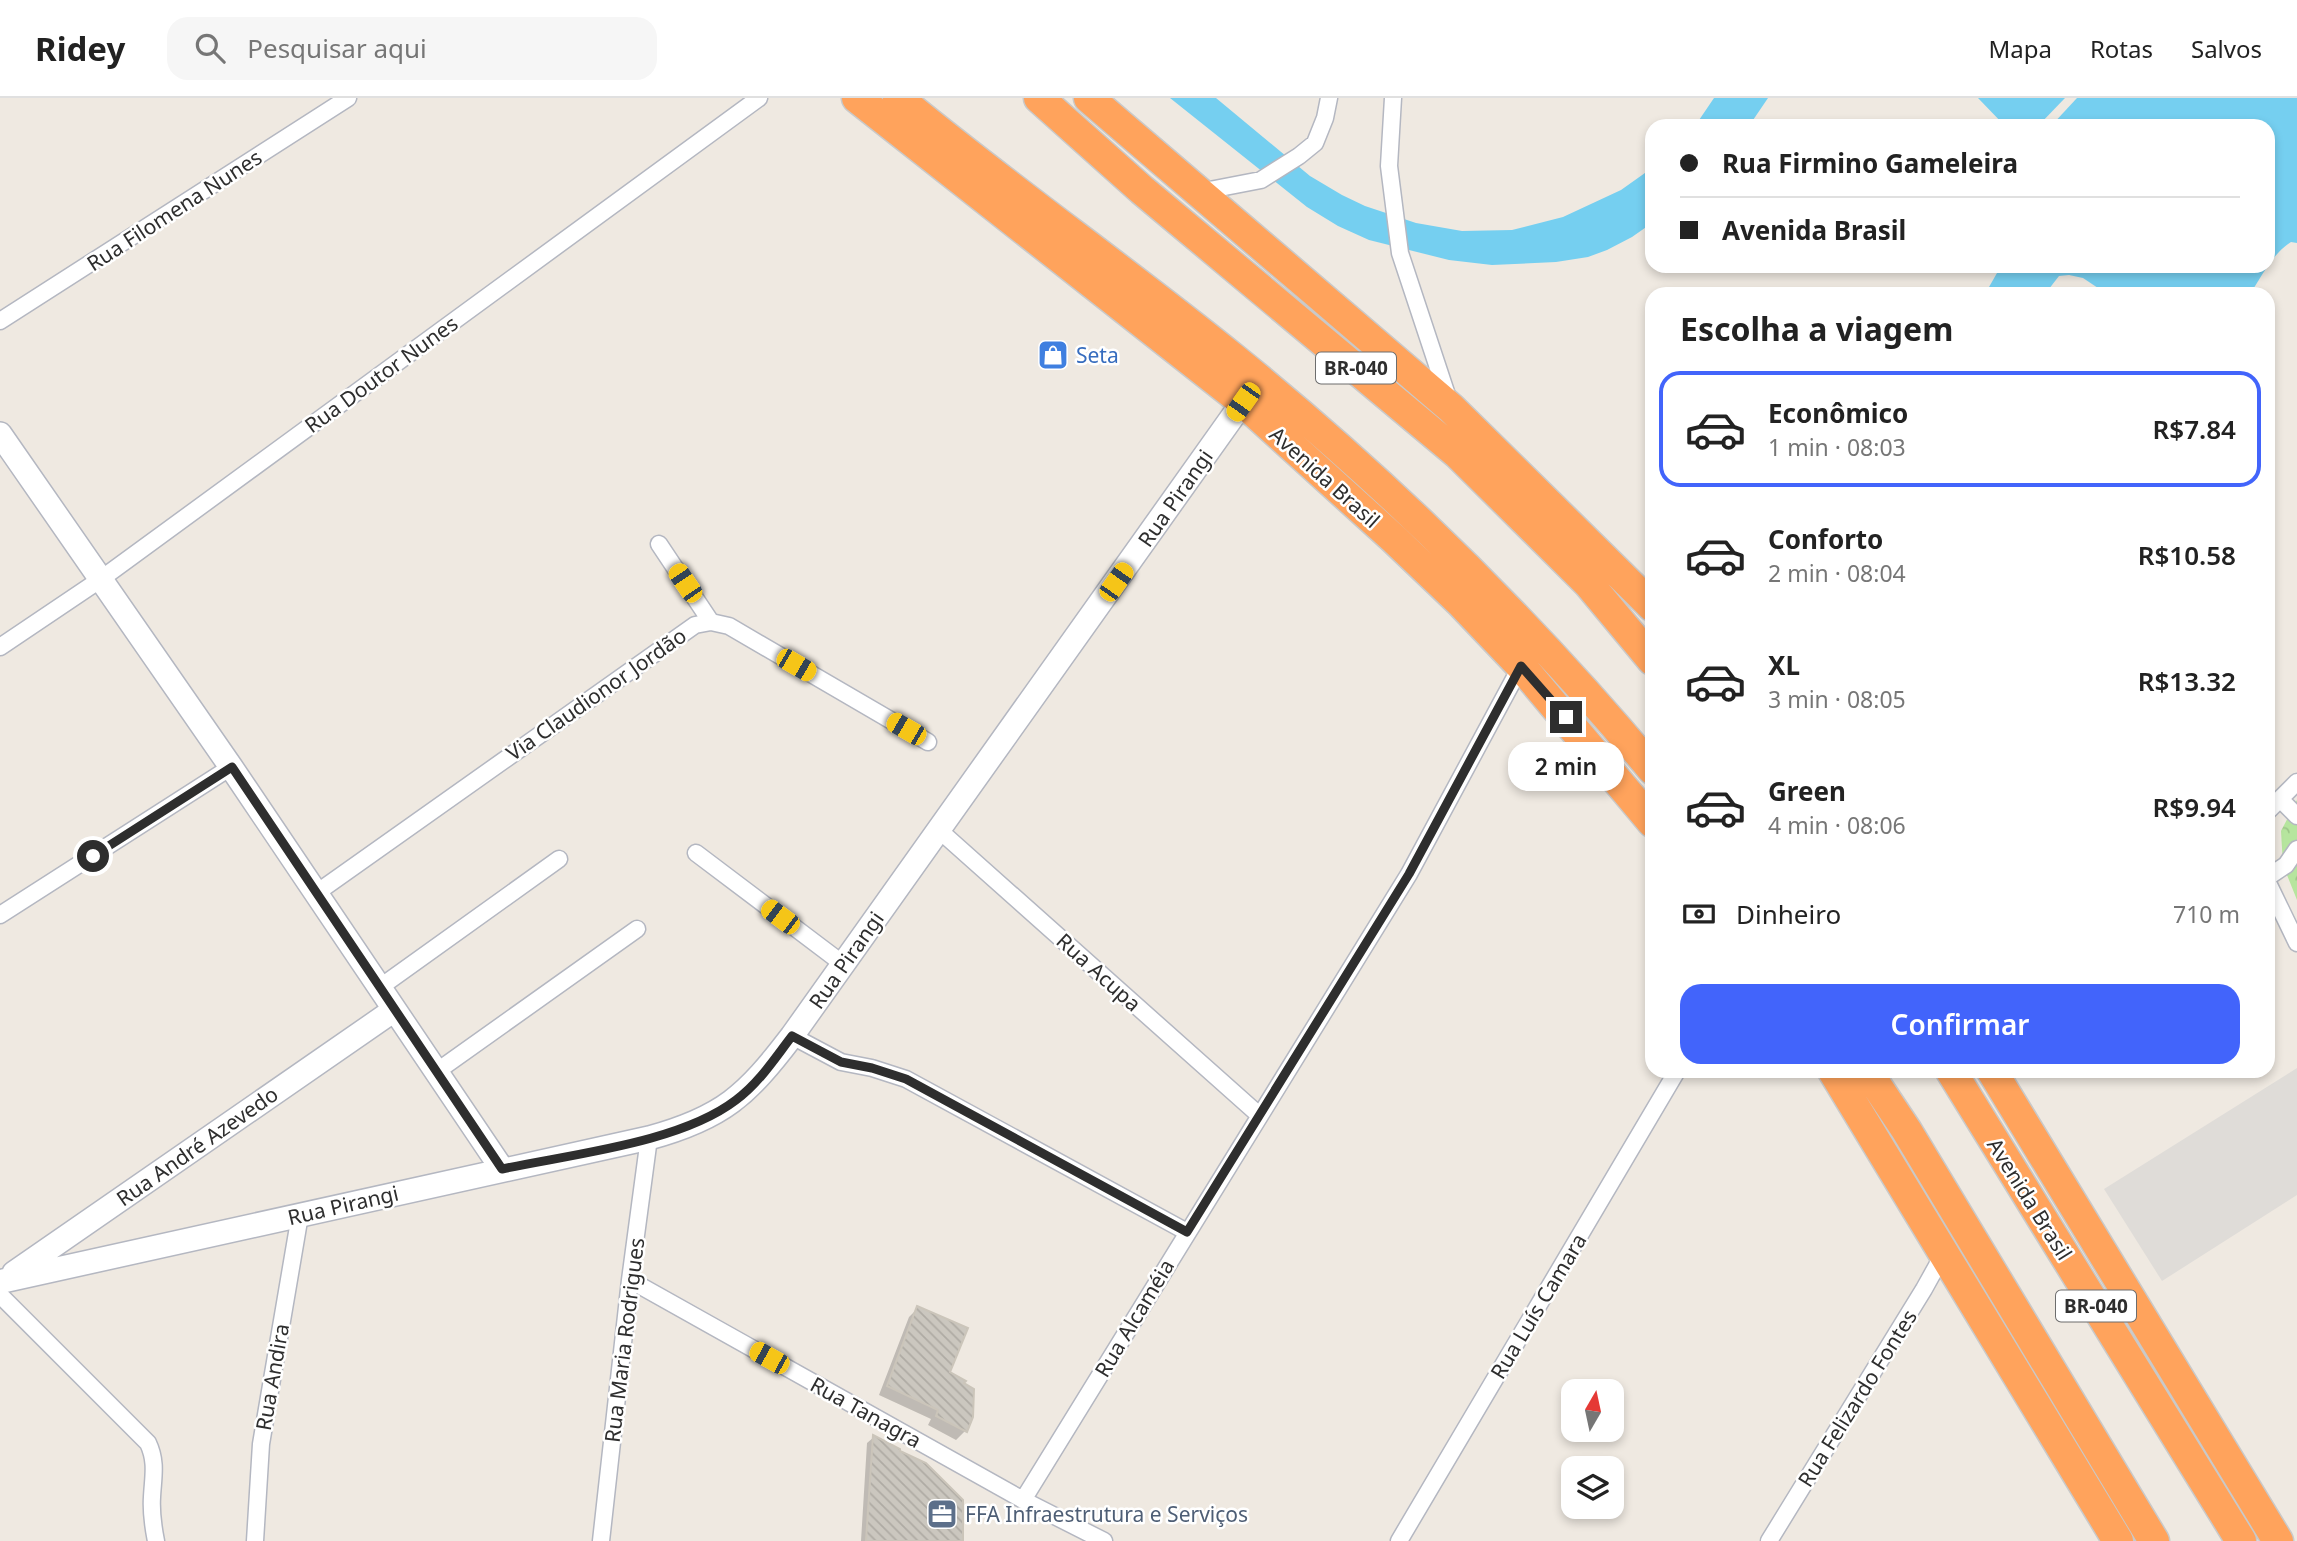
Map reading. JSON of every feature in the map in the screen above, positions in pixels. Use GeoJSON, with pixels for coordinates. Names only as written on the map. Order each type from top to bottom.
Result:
{"type":"FeatureCollection","features":[{"type":"Feature","properties":{"kind":"highway","name":"Avenida Brasil"},"geometry":{"type":"LineString","coordinates":[[857,98],[1243,402],[1423,567],[1521,666],[1645,814]]}},
{"type":"Feature","properties":{"kind":"highway","name":"Avenida Brasil"},"geometry":{"type":"LineString","coordinates":[[898,98],[1236,360],[1351,459],[1437,536],[1501,602],[1645,761]]}},
{"type":"Feature","properties":{"kind":"highway","name":"BR-040"},"geometry":{"type":"LineString","coordinates":[[1039,98],[1142,190],[1458,454],[1588,583],[1645,652]]}},
{"type":"Feature","properties":{"kind":"highway"},"geometry":{"type":"LineString","coordinates":[[1089,98],[1451,408],[1645,599]]}},
{"type":"Feature","properties":{"kind":"highway"},"geometry":{"type":"LineString","coordinates":[[1521,666],[1598,732],[1645,789]]}},
{"type":"Feature","properties":{"kind":"highway"},"geometry":{"type":"LineString","coordinates":[[1837,1078],[2118,1541]]}},
{"type":"Feature","properties":{"kind":"highway"},"geometry":{"type":"LineString","coordinates":[[1859,1078],[1907,1131]]}},
{"type":"Feature","properties":{"kind":"highway","name":"BR-040"},"geometry":{"type":"LineString","coordinates":[[1872,1078],[1907,1131],[2154,1541]]}},
{"type":"Feature","properties":{"kind":"highway","name":"Avenida Brasil"},"geometry":{"type":"LineString","coordinates":[[1955,1078],[2241,1541]]}},
{"type":"Feature","properties":{"kind":"highway","name":"Avenida Brasil"},"geometry":{"type":"LineString","coordinates":[[1996,1078],[2278,1541]]}},
{"type":"Feature","properties":{"kind":"street","name":"Rua Filomena Nunes"},"geometry":{"type":"LineString","coordinates":[[0,321],[348,98]]}},
{"type":"Feature","properties":{"kind":"street","name":"Rua Doutor Nunes"},"geometry":{"type":"LineString","coordinates":[[0,647],[101,579],[759,98]]}},
{"type":"Feature","properties":{"kind":"street"},"geometry":{"type":"LineString","coordinates":[[1197,192],[1261,180],[1299,156],[1315,143],[1325,118],[1329,98]]}},
{"type":"Feature","properties":{"kind":"street"},"geometry":{"type":"LineString","coordinates":[[1393,98],[1389,153],[1400,253],[1451,408]]}},
{"type":"Feature","properties":{"kind":"street","name":"Rua Pirangi"},"geometry":{"type":"LineString","coordinates":[[1,1286],[300,1215],[649,1138],[681,1129],[736,1100],[758,1079],[792,1036],[1243,402]]}},
{"type":"Feature","properties":{"kind":"street"},"geometry":{"type":"LineString","coordinates":[[0,435],[232,767],[502,1169]]}},
{"type":"Feature","properties":{"kind":"street"},"geometry":{"type":"LineString","coordinates":[[659,544],[711,622]]}},
{"type":"Feature","properties":{"kind":"street","name":"Via Claudionor Jordão"},"geometry":{"type":"LineString","coordinates":[[315,894],[695,625],[711,622],[729,626],[928,742]]}},
{"type":"Feature","properties":{"kind":"street","name":"Rua Alcaméia"},"geometry":{"type":"LineString","coordinates":[[1023,1500],[1409,874],[1521,666]]}},
{"type":"Feature","properties":{"kind":"street"},"geometry":{"type":"LineString","coordinates":[[0,915],[232,767]]}},
{"type":"Feature","properties":{"kind":"street"},"geometry":{"type":"LineString","coordinates":[[2275,805],[2297,782]]}},
{"type":"Feature","properties":{"kind":"street"},"geometry":{"type":"LineString","coordinates":[[2281,800],[2297,817]]}},
{"type":"Feature","properties":{"kind":"street","name":"Rua Acupa"},"geometry":{"type":"LineString","coordinates":[[939,830],[1259,1115]]}},
{"type":"Feature","properties":{"kind":"street"},"geometry":{"type":"LineString","coordinates":[[2275,872],[2286,865],[2297,849]]}},
{"type":"Feature","properties":{"kind":"street"},"geometry":{"type":"LineString","coordinates":[[696,853],[843,964]]}},
{"type":"Feature","properties":{"kind":"street"},"geometry":{"type":"LineString","coordinates":[[379,988],[559,859]]}},
{"type":"Feature","properties":{"kind":"street"},"geometry":{"type":"LineString","coordinates":[[2275,897],[2297,943]]}},
{"type":"Feature","properties":{"kind":"street"},"geometry":{"type":"LineString","coordinates":[[436,1072],[637,929]]}},
{"type":"Feature","properties":{"kind":"street","name":"Rua André Azevedo"},"geometry":{"type":"LineString","coordinates":[[1,1286],[394,1010]]}},
{"type":"Feature","properties":{"kind":"street"},"geometry":{"type":"LineString","coordinates":[[792,1036],[841,1062],[880,1070],[906,1079],[1187,1232]]}},
{"type":"Feature","properties":{"kind":"street","name":"Rua Luís Camara"},"geometry":{"type":"LineString","coordinates":[[1399,1541],[1673,1078]]}},
{"type":"Feature","properties":{"kind":"street","name":"Rua Maria Rodrigues"},"geometry":{"type":"LineString","coordinates":[[601,1541],[649,1138]]}},
{"type":"Feature","properties":{"kind":"street","name":"Rua Andira"},"geometry":{"type":"LineString","coordinates":[[255,1541],[261,1444],[300,1215]]}},
{"type":"Feature","properties":{"kind":"street","name":"Rua Felizardo Fontes"},"geometry":{"type":"LineString","coordinates":[[1769,1541],[1944,1253]]}},
{"type":"Feature","properties":{"kind":"street","name":"Rua Tanagra"},"geometry":{"type":"LineString","coordinates":[[630,1280],[1023,1500],[1104,1541]]}},
{"type":"Feature","properties":{"kind":"street"},"geometry":{"type":"LineString","coordinates":[[1,1286],[148,1443],[155,1467],[152,1513],[156,1541]]}},
{"type":"Feature","properties":{"kind":"green space"},"geometry":{"type":"Polygon","coordinates":[[[2297,800],[2297,900],[2283,865],[2281,831],[2297,800]]]}},
{"type":"Feature","properties":{"kind":"shaded area"},"geometry":{"type":"Polygon","coordinates":[[[2297,1068],[2297,1195],[2162,1281],[2104,1189],[2297,1068]]]}},
{"type":"Feature","properties":{"kind":"water"},"geometry":{"type":"Polygon","coordinates":[[[1170,98],[1216,98],[1310,176],[1342,195],[1365,206],[1416,223],[1462,231],[1512,230],[1563,217],[1621,190],[1645,173],[1645,228],[1607,250],[1588,257],[1556,262],[1492,265],[1449,260],[1369,240],[1338,226],[1307,207],[1170,98]]]}},
{"type":"Feature","properties":{"kind":"water"},"geometry":{"type":"Polygon","coordinates":[[[1714,98],[1768,98],[1754,119],[1700,119],[1714,98]]]}},
{"type":"Feature","properties":{"kind":"water"},"geometry":{"type":"Polygon","coordinates":[[[1978,98],[2297,98],[2297,243],[2291,242],[2275,257],[2275,119],[1998,119],[1978,98]]]}},
{"type":"Feature","properties":{"kind":"water"},"geometry":{"type":"Polygon","coordinates":[[[1997,273],[2264,273],[2254,287],[2096,287],[2083,278],[2069,275],[2059,276],[2050,287],[1989,287],[1997,273]]]}},
{"type":"Feature","properties":{"kind":"pier"},"geometry":{"type":"Polygon","coordinates":[[[2065,98],[2077,98],[2058,119],[2045,119],[2065,98]]]}},
{"type":"Feature","properties":{"kind":"building"},"geometry":{"type":"Polygon","coordinates":[[[917,1306],[968,1328],[950,1372],[974,1389],[973,1417],[967,1432],[936,1416],[938,1410],[887,1386],[917,1306]]]}},
{"type":"Feature","properties":{"kind":"building"},"geometry":{"type":"Polygon","coordinates":[[[873,1435],[926,1463],[963,1500],[963,1541],[866,1541],[873,1435]]]}},
{"type":"Feature","properties":{"kind":"place","name":"Seta"},"geometry":{"type":"Point","coordinates":[1053,355]}},
{"type":"Feature","properties":{"kind":"place","name":"FFA Infraestrutura e Serviços"},"geometry":{"type":"Point","coordinates":[942,1514]}},
{"type":"Feature","properties":{"kind":"route"},"geometry":{"type":"LineString","coordinates":[[93,856],[232,767],[502,1169],[681,1129],[736,1100],[758,1079],[792,1036],[841,1062],[888,1072],[906,1079],[1187,1232],[1409,874],[1521,666],[1566,717]]}}]}
